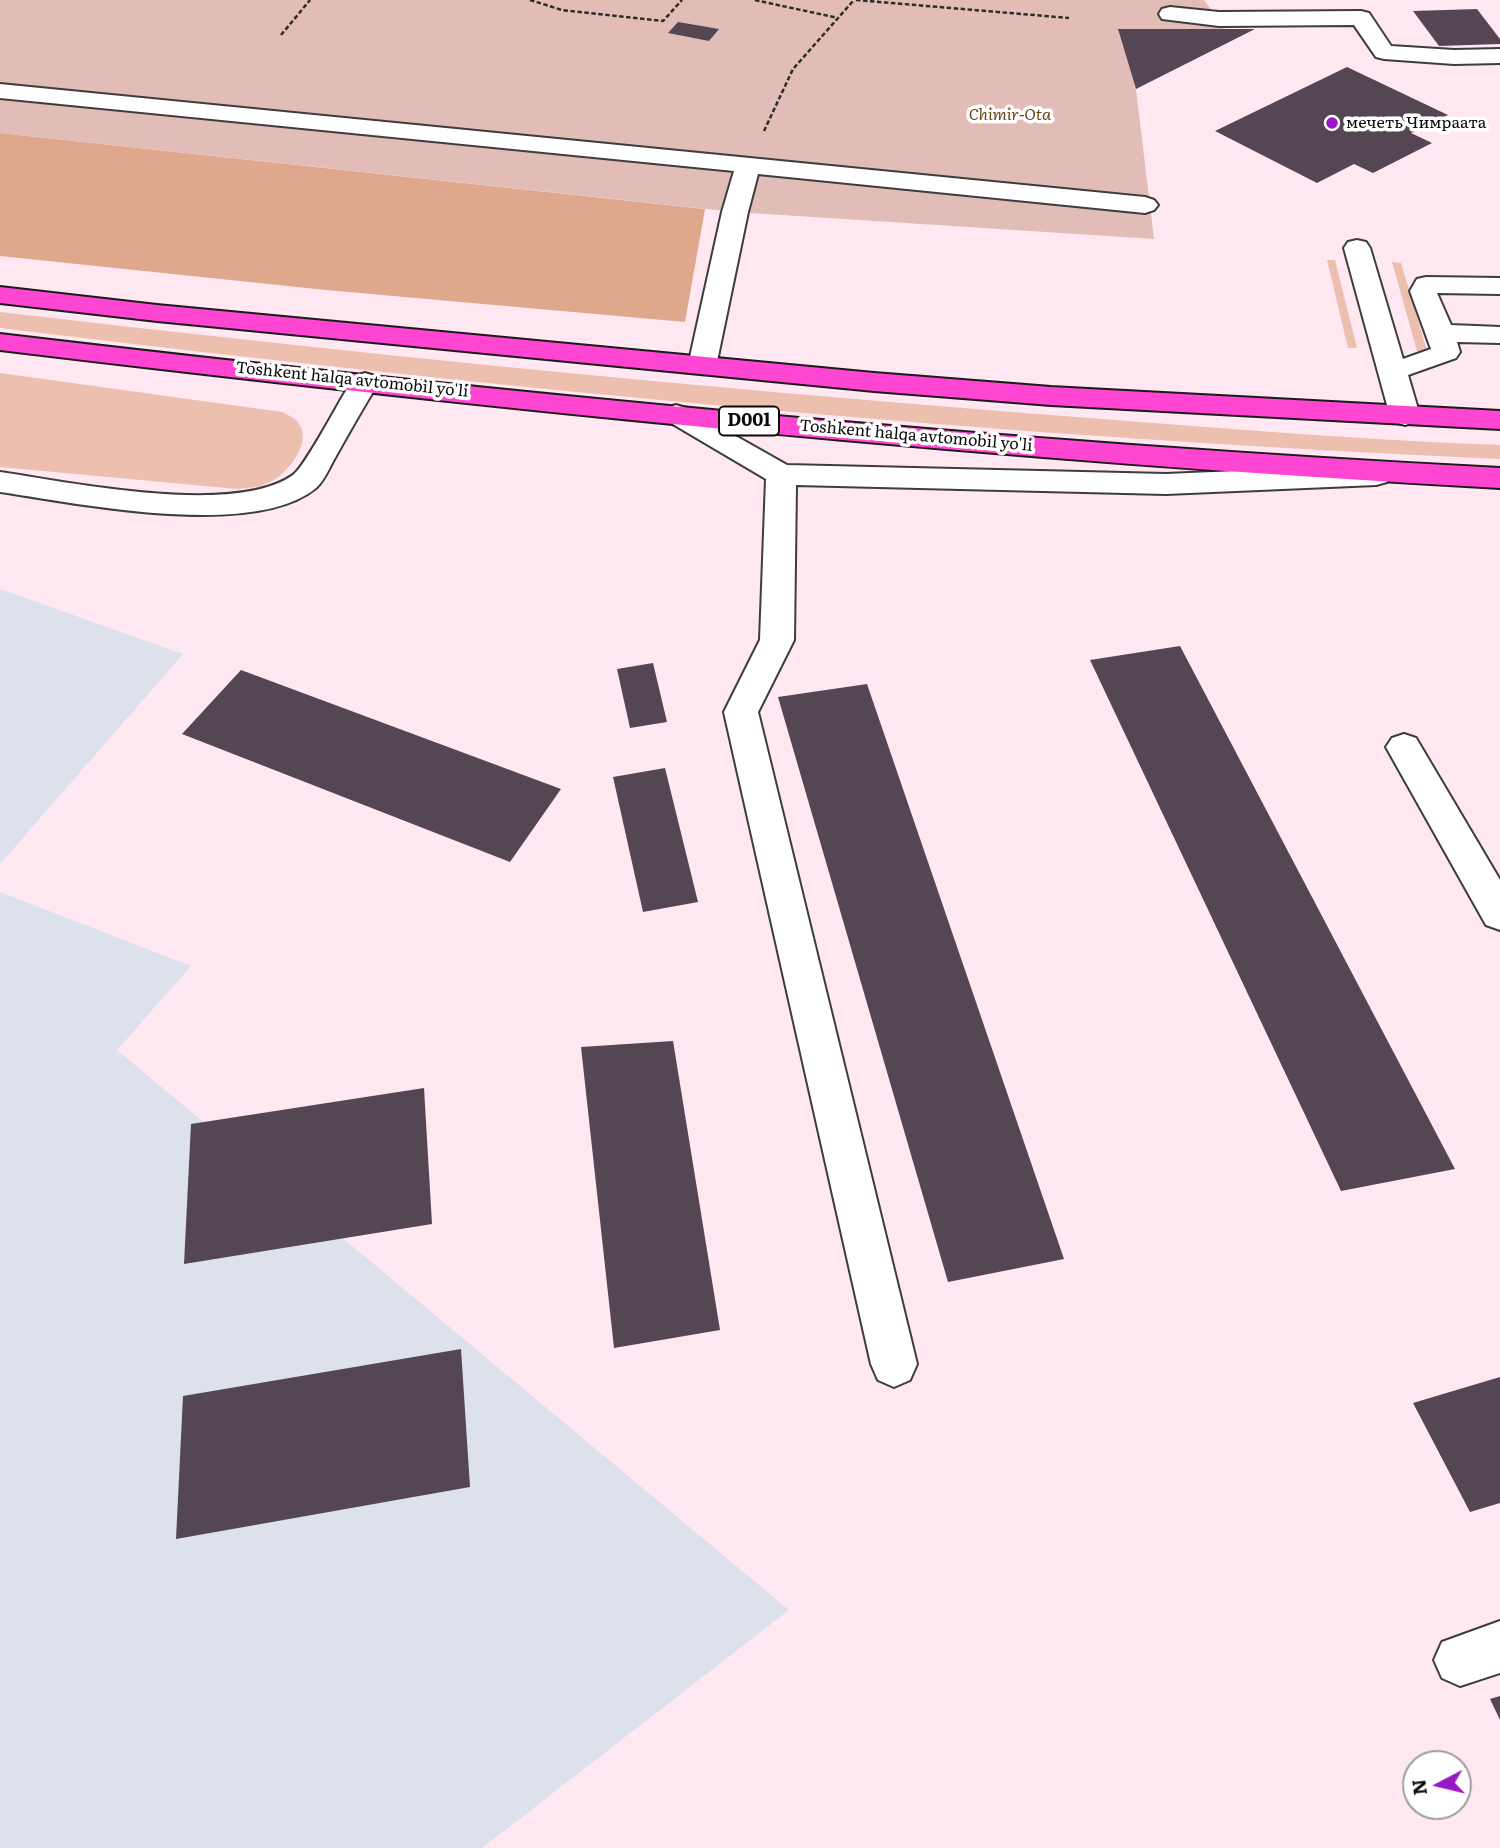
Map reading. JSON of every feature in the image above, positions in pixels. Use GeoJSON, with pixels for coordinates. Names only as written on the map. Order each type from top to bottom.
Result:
{"type":"FeatureCollection","features":[{"type":"Feature","properties":{"kind":"highway"},"geometry":{"type":"LineString","coordinates":[[0,295],[170,315],[1051,396],[1500,420]]}},
{"type":"Feature","properties":{"kind":"highway","name":"Toshkent halqa avtomobil yo'li"},"geometry":{"type":"LineString","coordinates":[[0,342],[676,414],[1035,447],[1406,474],[1500,478]]}},
{"type":"Feature","properties":{"kind":"lane"},"geometry":{"type":"LineString","coordinates":[[1170,14],[1219,19],[1360,18],[1384,52],[1454,57],[1500,56]]}},
{"type":"Feature","properties":{"kind":"lane"},"geometry":{"type":"LineString","coordinates":[[0,91],[1145,205]]}},
{"type":"Feature","properties":{"kind":"lane"},"geometry":{"type":"LineString","coordinates":[[702,366],[748,164]]}},
{"type":"Feature","properties":{"kind":"lane"},"geometry":{"type":"LineString","coordinates":[[1357,248],[1405,416]]}},
{"type":"Feature","properties":{"kind":"lane"},"geometry":{"type":"LineString","coordinates":[[1392,371],[1446,352],[1423,291],[1426,285],[1500,286]]}},
{"type":"Feature","properties":{"kind":"lane"},"geometry":{"type":"LineString","coordinates":[[1440,333],[1500,335]]}},
{"type":"Feature","properties":{"kind":"lane"},"geometry":{"type":"LineString","coordinates":[[0,482],[128,499],[217,505],[265,500],[288,493],[306,481],[365,382]]}},
{"type":"Feature","properties":{"kind":"lane"},"geometry":{"type":"LineString","coordinates":[[676,414],[780,475],[1166,484],[1406,474]]}},
{"type":"Feature","properties":{"kind":"lane"},"geometry":{"type":"LineString","coordinates":[[780,475],[777,640],[741,712],[894,1364]]}},
{"type":"Feature","properties":{"kind":"lane"},"geometry":{"type":"LineString","coordinates":[[1404,747],[1500,914]]}},
{"type":"Feature","properties":{"kind":"path"},"geometry":{"type":"LineString","coordinates":[[281,35],[310,0]]}},
{"type":"Feature","properties":{"kind":"path"},"geometry":{"type":"LineString","coordinates":[[530,0],[562,10],[663,21],[682,0]]}},
{"type":"Feature","properties":{"kind":"path"},"geometry":{"type":"LineString","coordinates":[[755,0],[838,18]]}},
{"type":"Feature","properties":{"kind":"path"},"geometry":{"type":"LineString","coordinates":[[748,164],[793,69],[855,0],[1069,18]]}},
{"type":"Feature","properties":{"kind":"shaded area"},"geometry":{"type":"Polygon","coordinates":[[[0,133],[705,209],[685,322],[326,290],[0,256],[0,133]]]}},
{"type":"Feature","properties":{"kind":"shaded area"},"geometry":{"type":"Polygon","coordinates":[[[1327,260],[1335,260],[1357,348],[1348,348],[1327,260]]]}},
{"type":"Feature","properties":{"kind":"shaded area"},"geometry":{"type":"Polygon","coordinates":[[[1392,262],[1401,263],[1427,351],[1417,351],[1392,262]]]}},
{"type":"Feature","properties":{"kind":"shaded area"},"geometry":{"type":"Polygon","coordinates":[[[0,312],[640,380],[1262,431],[1500,445],[1500,459],[1124,438],[561,390],[0,328],[0,312]]]}},
{"type":"Feature","properties":{"kind":"shaded area"},"geometry":{"type":"Polygon","coordinates":[[[0,373],[282,412],[295,419],[301,428],[302,445],[293,462],[280,475],[274,480],[251,488],[237,489],[0,467],[0,373]]]}},
{"type":"Feature","properties":{"kind":"shaded area"},"geometry":{"type":"Polygon","coordinates":[[[0,589],[183,654],[0,864],[0,589]]]}},
{"type":"Feature","properties":{"kind":"shaded area"},"geometry":{"type":"Polygon","coordinates":[[[0,892],[191,966],[117,1050],[789,1610],[482,1848],[0,1848],[0,892]]]}},
{"type":"Feature","properties":{"kind":"green space","name":"Chimir-Ota"},"geometry":{"type":"Polygon","coordinates":[[[0,0],[1204,0],[1225,29],[1118,29],[1136,89],[1154,239],[735,212],[0,133],[0,0]]]}},
{"type":"Feature","properties":{"kind":"building"},"geometry":{"type":"Polygon","coordinates":[[[1477,9],[1500,39],[1500,44],[1439,46],[1413,11],[1477,9]]]}},
{"type":"Feature","properties":{"kind":"building"},"geometry":{"type":"Polygon","coordinates":[[[678,22],[719,29],[709,41],[668,33],[678,22]]]}},
{"type":"Feature","properties":{"kind":"building"},"geometry":{"type":"Polygon","coordinates":[[[1118,29],[1255,29],[1136,89],[1118,29]]]}},
{"type":"Feature","properties":{"kind":"building","name":"мечеть Чимраата"},"geometry":{"type":"Polygon","coordinates":[[[1347,67],[1448,115],[1411,133],[1432,143],[1373,173],[1354,164],[1317,183],[1215,131],[1347,67]]]}},
{"type":"Feature","properties":{"kind":"building"},"geometry":{"type":"Polygon","coordinates":[[[1180,646],[1455,1169],[1341,1191],[1090,660],[1180,646]]]}},
{"type":"Feature","properties":{"kind":"building"},"geometry":{"type":"Polygon","coordinates":[[[653,663],[667,722],[630,728],[617,669],[653,663]]]}},
{"type":"Feature","properties":{"kind":"building"},"geometry":{"type":"Polygon","coordinates":[[[241,670],[561,789],[510,862],[182,734],[241,670]]]}},
{"type":"Feature","properties":{"kind":"building"},"geometry":{"type":"Polygon","coordinates":[[[867,684],[1064,1259],[948,1282],[778,697],[867,684]]]}},
{"type":"Feature","properties":{"kind":"building"},"geometry":{"type":"Polygon","coordinates":[[[665,768],[698,902],[643,912],[613,777],[665,768]]]}},
{"type":"Feature","properties":{"kind":"building"},"geometry":{"type":"Polygon","coordinates":[[[673,1041],[720,1330],[614,1348],[581,1047],[673,1041]]]}},
{"type":"Feature","properties":{"kind":"building"},"geometry":{"type":"Polygon","coordinates":[[[424,1088],[432,1224],[184,1264],[191,1124],[424,1088]]]}},
{"type":"Feature","properties":{"kind":"building"},"geometry":{"type":"Polygon","coordinates":[[[461,1349],[470,1487],[176,1539],[183,1396],[461,1349]]]}},
{"type":"Feature","properties":{"kind":"building"},"geometry":{"type":"Polygon","coordinates":[[[1500,1377],[1500,1503],[1470,1512],[1413,1403],[1500,1377]]]}},
{"type":"Feature","properties":{"kind":"building"},"geometry":{"type":"Polygon","coordinates":[[[1500,1696],[1500,1720],[1490,1699],[1500,1696]]]}},
{"type":"Feature","properties":{"kind":"place","name":"мечеть Чимраата"},"geometry":{"type":"Point","coordinates":[1332,123]}}]}
